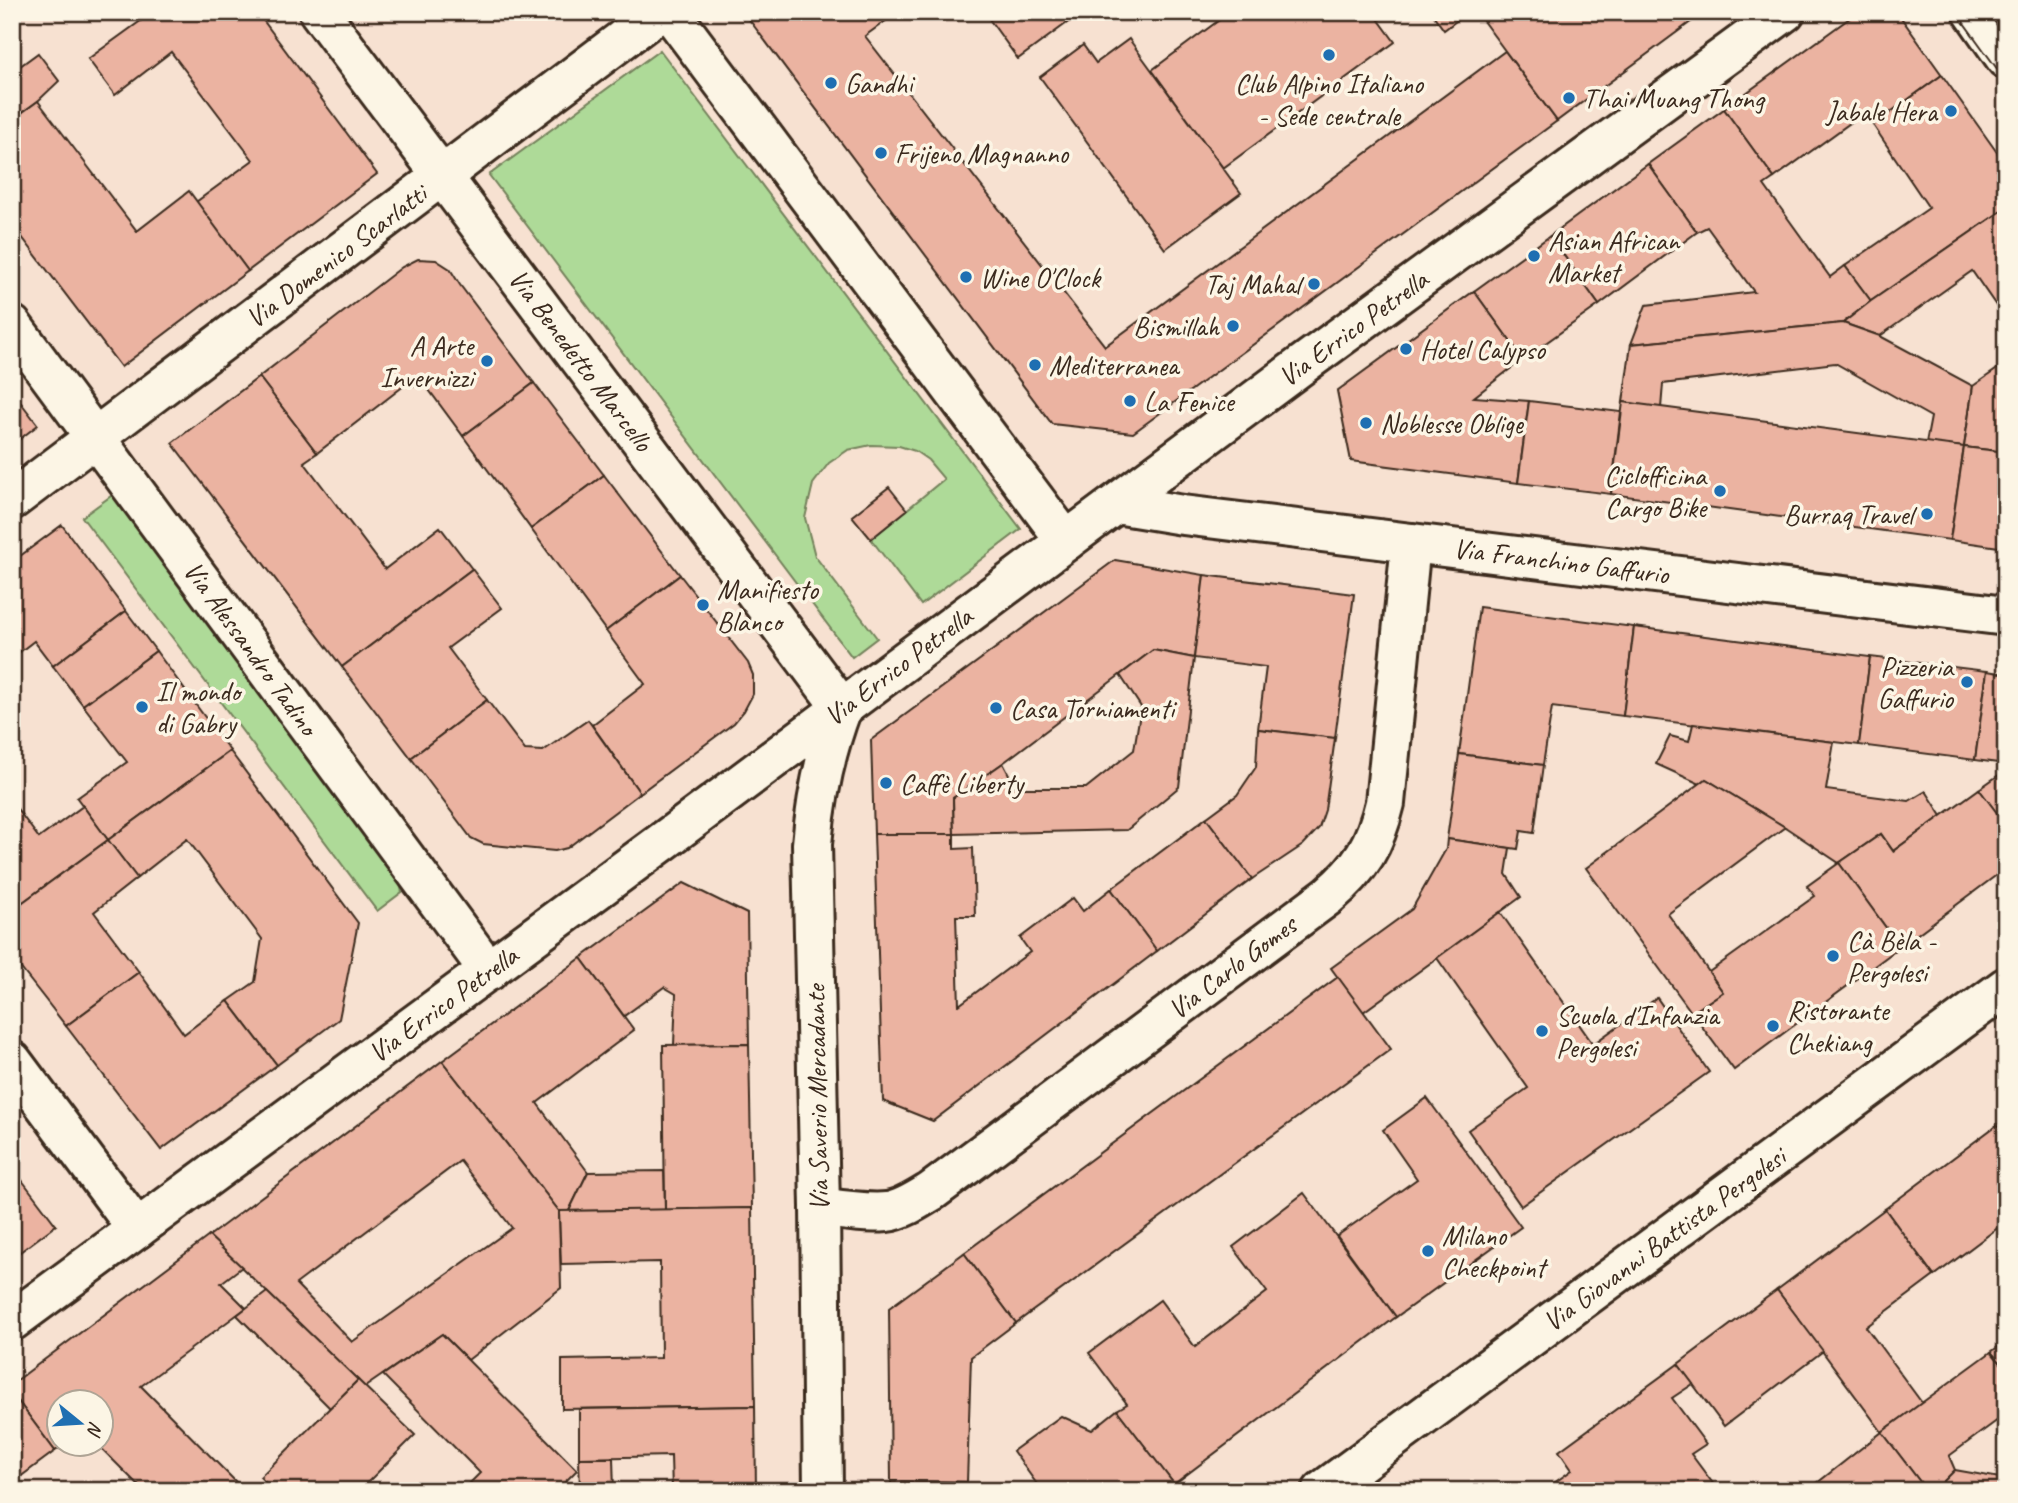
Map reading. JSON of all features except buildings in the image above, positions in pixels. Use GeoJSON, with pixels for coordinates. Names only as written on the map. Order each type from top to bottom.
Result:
{"type":"FeatureCollection","features":[{"type":"Feature","properties":{"kind":"street","name":"Via Benedetto Marcello"},"geometry":{"type":"LineString","coordinates":[[319,12],[842,708]]}},
{"type":"Feature","properties":{"kind":"street","name":"Via Domenico Scarlatti"},"geometry":{"type":"LineString","coordinates":[[12,500],[659,12]]}},
{"type":"Feature","properties":{"kind":"street"},"geometry":{"type":"LineString","coordinates":[[670,12],[1066,541]]}},
{"type":"Feature","properties":{"kind":"street","name":"Via Errico Petrella"},"geometry":{"type":"LineString","coordinates":[[12,1321],[489,971],[1306,362],[1785,12]]}},
{"type":"Feature","properties":{"kind":"street"},"geometry":{"type":"LineString","coordinates":[[1973,12],[2006,59]]}},
{"type":"Feature","properties":{"kind":"street","name":"Via Alessandro Tadino"},"geometry":{"type":"LineString","coordinates":[[12,325],[489,971]]}},
{"type":"Feature","properties":{"kind":"street","name":"Via Franchino Gaffurio"},"geometry":{"type":"LineString","coordinates":[[1116,504],[1183,515],[2006,616]]}},
{"type":"Feature","properties":{"kind":"street","name":"Via Carlo Gomes"},"geometry":{"type":"LineString","coordinates":[[820,1207],[856,1212],[888,1212],[912,1203],[932,1191],[1317,904],[1351,875],[1367,854],[1378,831],[1385,803],[1411,542]]}},
{"type":"Feature","properties":{"kind":"street","name":"Via Saverio Mercadante"},"geometry":{"type":"LineString","coordinates":[[823,1491],[812,844],[815,805],[830,740],[842,708]]}},
{"type":"Feature","properties":{"kind":"street","name":"Via Giovanni Battista Pergolesi"},"geometry":{"type":"LineString","coordinates":[[1322,1491],[2006,987]]}},
{"type":"Feature","properties":{"kind":"street"},"geometry":{"type":"LineString","coordinates":[[12,1061],[137,1229]]}},
{"type":"Feature","properties":{"kind":"green space"},"geometry":{"type":"Polygon","coordinates":[[[660,50],[1021,529],[921,605],[871,539],[944,479],[928,460],[915,451],[899,446],[871,445],[848,450],[829,463],[813,484],[805,518],[815,556],[877,638],[852,657],[489,175],[660,50]]]}},
{"type":"Feature","properties":{"kind":"green space"},"geometry":{"type":"Polygon","coordinates":[[[118,491],[394,860],[402,892],[377,911],[82,517],[118,491]]]}},
{"type":"Feature","properties":{"kind":"tram line"},"geometry":{"type":"LineString","coordinates":[[1956,12],[2006,81]]}},
{"type":"Feature","properties":{"kind":"tram line"},"geometry":{"type":"LineString","coordinates":[[1988,12],[2006,38]]}},
{"type":"Feature","properties":{"kind":"place","name":"Club Alpino Italiano - Sede centrale"},"geometry":{"type":"Point","coordinates":[1329,55]}},
{"type":"Feature","properties":{"kind":"place","name":"Gandhi"},"geometry":{"type":"Point","coordinates":[831,83]}},
{"type":"Feature","properties":{"kind":"place","name":"Thai Muang Thong"},"geometry":{"type":"Point","coordinates":[1569,98]}},
{"type":"Feature","properties":{"kind":"place","name":"Jabale Hera"},"geometry":{"type":"Point","coordinates":[1951,111]}},
{"type":"Feature","properties":{"kind":"place","name":"Frijeno Magnanno"},"geometry":{"type":"Point","coordinates":[881,153]}},
{"type":"Feature","properties":{"kind":"place","name":"Asian African Market"},"geometry":{"type":"Point","coordinates":[1534,256]}},
{"type":"Feature","properties":{"kind":"place","name":"Wine O'Clock"},"geometry":{"type":"Point","coordinates":[966,277]}},
{"type":"Feature","properties":{"kind":"place","name":"Taj Mahal"},"geometry":{"type":"Point","coordinates":[1314,284]}},
{"type":"Feature","properties":{"kind":"place","name":"Bismillah"},"geometry":{"type":"Point","coordinates":[1233,326]}},
{"type":"Feature","properties":{"kind":"place","name":"Hotel Calypso"},"geometry":{"type":"Point","coordinates":[1406,349]}},
{"type":"Feature","properties":{"kind":"place","name":"A Arte Invernizzi"},"geometry":{"type":"Point","coordinates":[487,361]}},
{"type":"Feature","properties":{"kind":"place","name":"Mediterranea"},"geometry":{"type":"Point","coordinates":[1035,365]}},
{"type":"Feature","properties":{"kind":"place","name":"La Fenice"},"geometry":{"type":"Point","coordinates":[1130,401]}},
{"type":"Feature","properties":{"kind":"place","name":"Noblesse Oblige"},"geometry":{"type":"Point","coordinates":[1366,423]}},
{"type":"Feature","properties":{"kind":"place","name":"Ciclofficina Cargo Bike"},"geometry":{"type":"Point","coordinates":[1720,491]}},
{"type":"Feature","properties":{"kind":"place","name":"Burraq Travel"},"geometry":{"type":"Point","coordinates":[1927,514]}},
{"type":"Feature","properties":{"kind":"place","name":"Manifiesto Blanco"},"geometry":{"type":"Point","coordinates":[703,605]}},
{"type":"Feature","properties":{"kind":"place","name":"Pizzeria Gaffurio"},"geometry":{"type":"Point","coordinates":[1967,682]}},
{"type":"Feature","properties":{"kind":"place","name":"Il mondo di Gabry"},"geometry":{"type":"Point","coordinates":[142,707]}},
{"type":"Feature","properties":{"kind":"place","name":"Casa Torniamenti"},"geometry":{"type":"Point","coordinates":[996,708]}},
{"type":"Feature","properties":{"kind":"place","name":"Caffè Liberty"},"geometry":{"type":"Point","coordinates":[886,783]}},
{"type":"Feature","properties":{"kind":"place","name":"Cà Bèla - Pergolesi"},"geometry":{"type":"Point","coordinates":[1833,956]}},
{"type":"Feature","properties":{"kind":"place","name":"Ristorante Chekiang"},"geometry":{"type":"Point","coordinates":[1773,1026]}},
{"type":"Feature","properties":{"kind":"place","name":"Scuola d'Infanzia Pergolesi"},"geometry":{"type":"Point","coordinates":[1542,1031]}},
{"type":"Feature","properties":{"kind":"place","name":"Milano Checkpoint"},"geometry":{"type":"Point","coordinates":[1428,1251]}}]}
